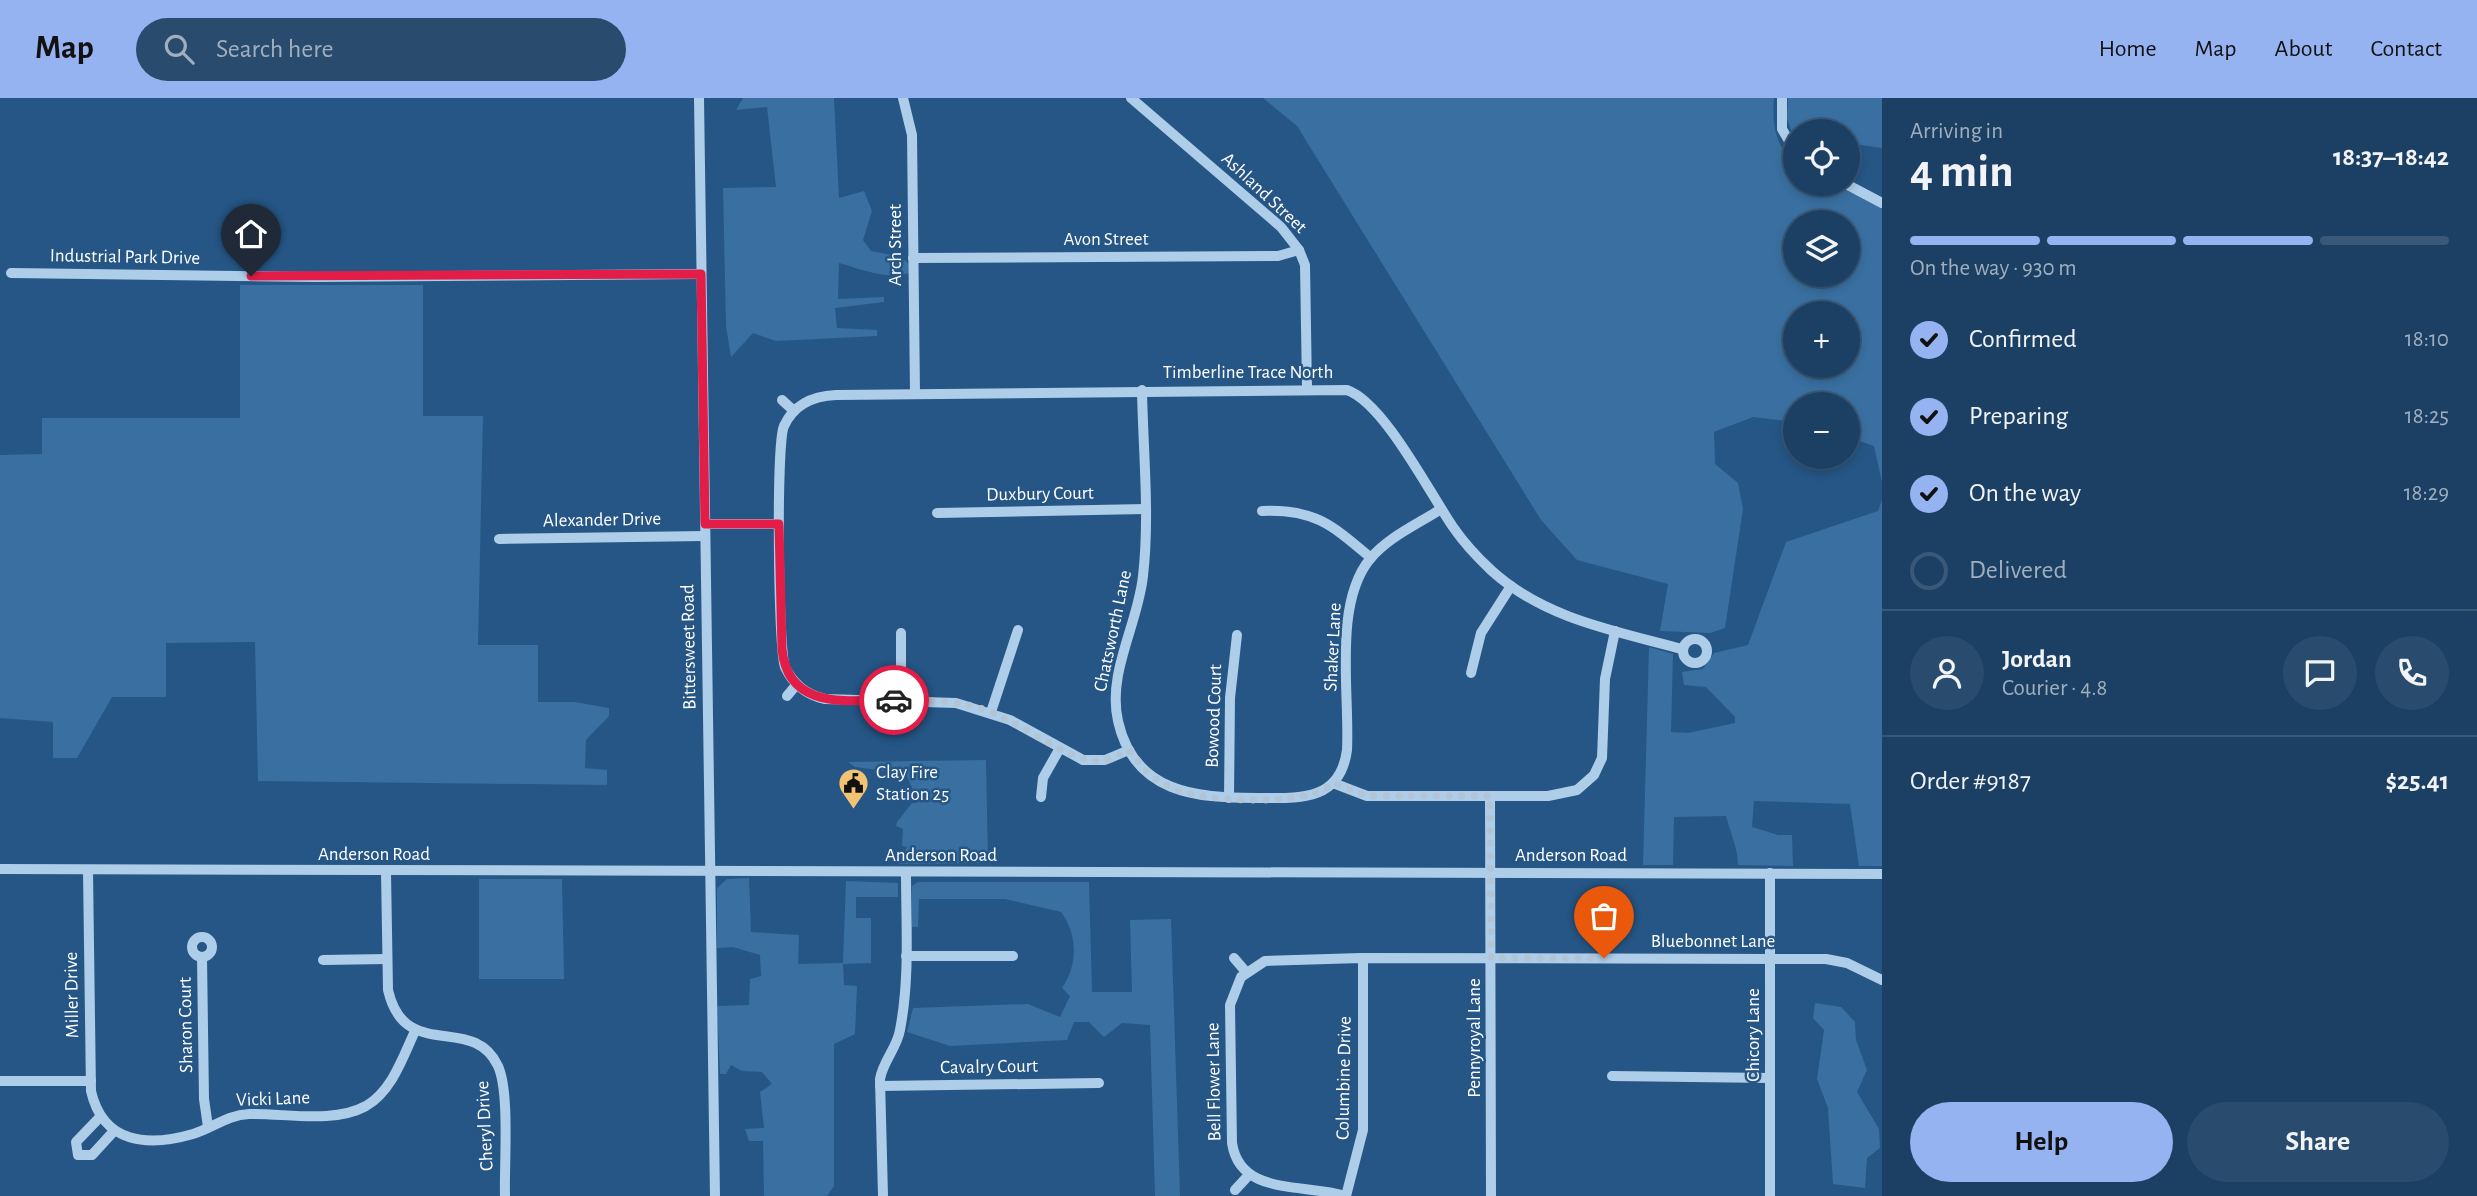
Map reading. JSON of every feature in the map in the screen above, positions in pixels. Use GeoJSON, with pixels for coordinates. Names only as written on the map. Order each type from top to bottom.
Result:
{"type":"FeatureCollection","features":[{"type":"Feature","properties":{"kind":"street","name":"Bittersweet Road"},"geometry":{"type":"LineString","coordinates":[[699,98],[715,1196]]}},
{"type":"Feature","properties":{"kind":"street","name":"Arch Street"},"geometry":{"type":"LineString","coordinates":[[903,98],[912,135],[915,393]]}},
{"type":"Feature","properties":{"kind":"street","name":"Ashland Street"},"geometry":{"type":"LineString","coordinates":[[1130,98],[1281,227],[1299,250],[1306,273],[1307,388]]}},
{"type":"Feature","properties":{"kind":"street"},"geometry":{"type":"LineString","coordinates":[[1782,98],[1783,131]]}},
{"type":"Feature","properties":{"kind":"street"},"geometry":{"type":"LineString","coordinates":[[1860,191],[1882,203]]}},
{"type":"Feature","properties":{"kind":"street","name":"Avon Street"},"geometry":{"type":"LineString","coordinates":[[913,258],[1278,256],[1299,250]]}},
{"type":"Feature","properties":{"kind":"street","name":"Industrial Park Drive"},"geometry":{"type":"LineString","coordinates":[[10,273],[314,277],[701,274]]}},
{"type":"Feature","properties":{"kind":"street","name":"Timberline Trace North"},"geometry":{"type":"LineString","coordinates":[[794,411],[823,396],[1341,389],[1368,402],[1475,554],[1511,586],[1556,612],[1682,649]]}},
{"type":"Feature","properties":{"kind":"street","name":"Chatsworth Lane"},"geometry":{"type":"LineString","coordinates":[[1129,750],[1117,719],[1115,695],[1142,588],[1142,390]]}},
{"type":"Feature","properties":{"kind":"street"},"geometry":{"type":"LineString","coordinates":[[782,400],[794,411],[784,424],[779,440],[782,649],[785,666],[797,684],[810,694],[825,699],[956,703],[991,712],[1077,758],[1094,761],[1111,759],[1129,750],[1149,774],[1166,786],[1192,795],[1229,798],[1308,797],[1333,783],[1367,796],[1557,796],[1572,793],[1593,782],[1603,750],[1605,679],[1615,631]]}},
{"type":"Feature","properties":{"kind":"street","name":"Duxbury Court"},"geometry":{"type":"LineString","coordinates":[[937,513],[1144,509]]}},
{"type":"Feature","properties":{"kind":"street","name":"Shaker Lane"},"geometry":{"type":"LineString","coordinates":[[1333,783],[1343,765],[1347,750],[1350,601],[1371,558],[1395,538],[1441,509]]}},
{"type":"Feature","properties":{"kind":"street"},"geometry":{"type":"LineString","coordinates":[[1262,511],[1299,512],[1317,517],[1335,528],[1371,558]]}},
{"type":"Feature","properties":{"kind":"street","name":"Alexander Drive"},"geometry":{"type":"LineString","coordinates":[[499,539],[779,524]]}},
{"type":"Feature","properties":{"kind":"street"},"geometry":{"type":"LineString","coordinates":[[1471,673],[1481,633],[1511,586]]}},
{"type":"Feature","properties":{"kind":"street"},"geometry":{"type":"LineString","coordinates":[[991,712],[1018,631]]}},
{"type":"Feature","properties":{"kind":"street"},"geometry":{"type":"LineString","coordinates":[[901,634],[901,700]]}},
{"type":"Feature","properties":{"kind":"street","name":"Bowood Court"},"geometry":{"type":"LineString","coordinates":[[1229,798],[1230,698],[1237,635]]}},
{"type":"Feature","properties":{"kind":"street"},"geometry":{"type":"LineString","coordinates":[[787,696],[797,684]]}},
{"type":"Feature","properties":{"kind":"street"},"geometry":{"type":"LineString","coordinates":[[1041,797],[1043,778],[1060,748]]}},
{"type":"Feature","properties":{"kind":"street","name":"Pennyroyal Lane"},"geometry":{"type":"LineString","coordinates":[[1490,796],[1491,1196]]}},
{"type":"Feature","properties":{"kind":"street","name":"Anderson Road"},"geometry":{"type":"LineString","coordinates":[[0,869],[1882,874]]}},
{"type":"Feature","properties":{"kind":"street","name":"Miller Drive"},"geometry":{"type":"LineString","coordinates":[[88,871],[91,1081],[94,1102],[100,1117]]}},
{"type":"Feature","properties":{"kind":"street"},"geometry":{"type":"LineString","coordinates":[[386,872],[388,990],[393,1008],[400,1019],[415,1031]]}},
{"type":"Feature","properties":{"kind":"street"},"geometry":{"type":"LineString","coordinates":[[883,1196],[880,1086],[883,1067],[900,1034],[906,996],[906,873]]}},
{"type":"Feature","properties":{"kind":"street","name":"Chicory Lane"},"geometry":{"type":"LineString","coordinates":[[1770,873],[1770,1196]]}},
{"type":"Feature","properties":{"kind":"street","name":"Sharon Court"},"geometry":{"type":"LineString","coordinates":[[200,937],[192,948],[202,957],[204,1099],[208,1127]]}},
{"type":"Feature","properties":{"kind":"street"},"geometry":{"type":"LineString","coordinates":[[905,956],[1013,956]]}},
{"type":"Feature","properties":{"kind":"street"},"geometry":{"type":"LineString","coordinates":[[1234,958],[1248,971]]}},
{"type":"Feature","properties":{"kind":"street","name":"Columbine Drive"},"geometry":{"type":"LineString","coordinates":[[1346,1196],[1363,1130],[1363,958]]}},
{"type":"Feature","properties":{"kind":"street","name":"Bluebonnet Lane"},"geometry":{"type":"LineString","coordinates":[[1248,971],[1273,959],[1770,958],[1840,961],[1882,980]]}},
{"type":"Feature","properties":{"kind":"street"},"geometry":{"type":"LineString","coordinates":[[323,960],[387,959]]}},
{"type":"Feature","properties":{"kind":"street","name":"Bell Flower Lane"},"geometry":{"type":"LineString","coordinates":[[1247,1177],[1236,1159],[1232,1143],[1230,1010],[1233,992],[1248,971]]}},
{"type":"Feature","properties":{"kind":"street","name":"Vicki Lane"},"geometry":{"type":"LineString","coordinates":[[114,1131],[127,1138],[151,1140],[190,1135],[238,1115],[333,1114],[372,1108],[388,1085],[415,1031]]}},
{"type":"Feature","properties":{"kind":"street","name":"Cheryl Drive"},"geometry":{"type":"LineString","coordinates":[[415,1031],[464,1038],[494,1051],[503,1084],[505,1196]]}},
{"type":"Feature","properties":{"kind":"street"},"geometry":{"type":"LineString","coordinates":[[1612,1076],[1770,1078]]}},
{"type":"Feature","properties":{"kind":"street"},"geometry":{"type":"LineString","coordinates":[[0,1081],[91,1081]]}},
{"type":"Feature","properties":{"kind":"street","name":"Cavalry Court"},"geometry":{"type":"LineString","coordinates":[[880,1086],[1099,1083]]}},
{"type":"Feature","properties":{"kind":"street"},"geometry":{"type":"LineString","coordinates":[[100,1117],[114,1131],[92,1155],[78,1155],[76,1142],[100,1117]]}},
{"type":"Feature","properties":{"kind":"street"},"geometry":{"type":"LineString","coordinates":[[1235,1191],[1247,1177],[1272,1191],[1319,1192],[1346,1196]]}},
{"type":"Feature","properties":{"kind":"shaded area"},"geometry":{"type":"Polygon","coordinates":[[[743,98],[834,98],[839,198],[864,191],[872,211],[863,240],[871,251],[901,257],[909,264],[909,273],[891,275],[839,263],[838,299],[884,297],[884,302],[835,308],[837,328],[877,330],[877,336],[776,341],[753,333],[731,357],[726,326],[723,188],[776,187],[767,107],[736,110],[743,98]]]}},
{"type":"Feature","properties":{"kind":"shaded area"},"geometry":{"type":"Polygon","coordinates":[[[1263,98],[1774,98],[1776,133],[1783,148],[1783,196],[1860,196],[1882,208],[1882,482],[1874,446],[1860,441],[1860,392],[1783,392],[1783,421],[1753,417],[1714,432],[1715,464],[1738,483],[1743,509],[1725,628],[1710,633],[1660,631],[1668,584],[1577,560],[1541,520],[1297,126],[1263,98]]]}},
{"type":"Feature","properties":{"kind":"shaded area"},"geometry":{"type":"Polygon","coordinates":[[[1788,98],[1882,98],[1882,148],[1860,145],[1860,119],[1787,118],[1788,98]]]}},
{"type":"Feature","properties":{"kind":"shaded area"},"geometry":{"type":"Polygon","coordinates":[[[240,285],[423,285],[423,416],[483,416],[478,645],[538,645],[538,702],[575,702],[609,708],[609,716],[586,740],[585,768],[607,770],[607,785],[258,781],[255,642],[166,643],[166,697],[112,697],[77,758],[53,758],[53,722],[0,718],[0,455],[42,454],[42,418],[240,418],[240,285]]]}},
{"type":"Feature","properties":{"kind":"shaded area"},"geometry":{"type":"Polygon","coordinates":[[[1882,500],[1882,866],[1859,866],[1850,804],[1754,801],[1752,827],[1778,835],[1792,835],[1793,866],[1738,865],[1726,816],[1674,817],[1673,865],[1643,865],[1649,647],[1673,654],[1671,732],[1688,733],[1735,723],[1735,717],[1706,687],[1684,685],[1682,672],[1703,669],[1714,653],[1748,645],[1786,542],[1878,511],[1882,500]]]}},
{"type":"Feature","properties":{"kind":"shaded area"},"geometry":{"type":"Polygon","coordinates":[[[986,760],[988,863],[900,864],[907,847],[902,846],[903,829],[896,826],[897,822],[912,803],[917,803],[918,793],[913,790],[900,767],[895,770],[886,767],[885,771],[855,767],[848,762],[986,760]]]}},
{"type":"Feature","properties":{"kind":"shaded area"},"geometry":{"type":"Polygon","coordinates":[[[749,878],[751,932],[799,935],[798,964],[843,963],[846,881],[898,883],[898,897],[856,897],[856,918],[871,918],[871,963],[843,964],[844,985],[857,986],[855,1034],[834,1044],[834,1186],[827,1196],[764,1196],[763,1141],[749,1141],[745,1129],[764,1128],[760,1092],[772,1084],[762,1072],[742,1071],[731,1065],[726,1074],[720,1074],[717,1006],[749,1005],[750,979],[761,976],[760,955],[733,947],[717,948],[717,888],[727,879],[749,878]]]}},
{"type":"Feature","properties":{"kind":"shaded area"},"geometry":{"type":"Polygon","coordinates":[[[479,879],[562,879],[564,979],[479,979],[479,879]]]}},
{"type":"Feature","properties":{"kind":"shaded area"},"geometry":{"type":"Polygon","coordinates":[[[918,882],[1089,882],[1092,992],[1132,992],[1130,920],[1171,919],[1180,1196],[1155,1196],[1150,1025],[1122,1023],[1104,1037],[1089,1022],[1074,1022],[1067,1040],[950,1046],[907,1032],[913,1008],[1028,1004],[1060,1017],[1070,996],[1062,988],[1071,970],[1074,950],[1071,930],[1061,912],[1005,899],[919,899],[918,927],[912,927],[912,886],[918,882]]]}},
{"type":"Feature","properties":{"kind":"shaded area"},"geometry":{"type":"Polygon","coordinates":[[[1815,1003],[1841,1007],[1855,1022],[1856,1040],[1867,1070],[1857,1092],[1879,1129],[1880,1148],[1867,1158],[1865,1188],[1833,1184],[1828,1108],[1817,1079],[1824,1030],[1813,1018],[1815,1003]]]}},
{"type":"Feature","properties":{"kind":"way so far"},"geometry":{"type":"LineString","coordinates":[[894,700],[938,701],[979,708],[1029,729],[1083,760],[1111,759],[1129,750],[1158,781],[1174,790],[1202,797],[1299,798],[1316,794],[1333,783],[1352,793],[1367,796],[1490,796],[1491,958],[1604,958]]}},
{"type":"Feature","properties":{"kind":"place","name":"Clay Fire Station 25"},"geometry":{"type":"Point","coordinates":[853,810]}},
{"type":"Feature","properties":{"kind":"route"},"geometry":{"type":"LineString","coordinates":[[251,276],[701,274],[705,524],[779,524],[782,649],[789,675],[802,689],[825,699],[894,700]]}}]}
